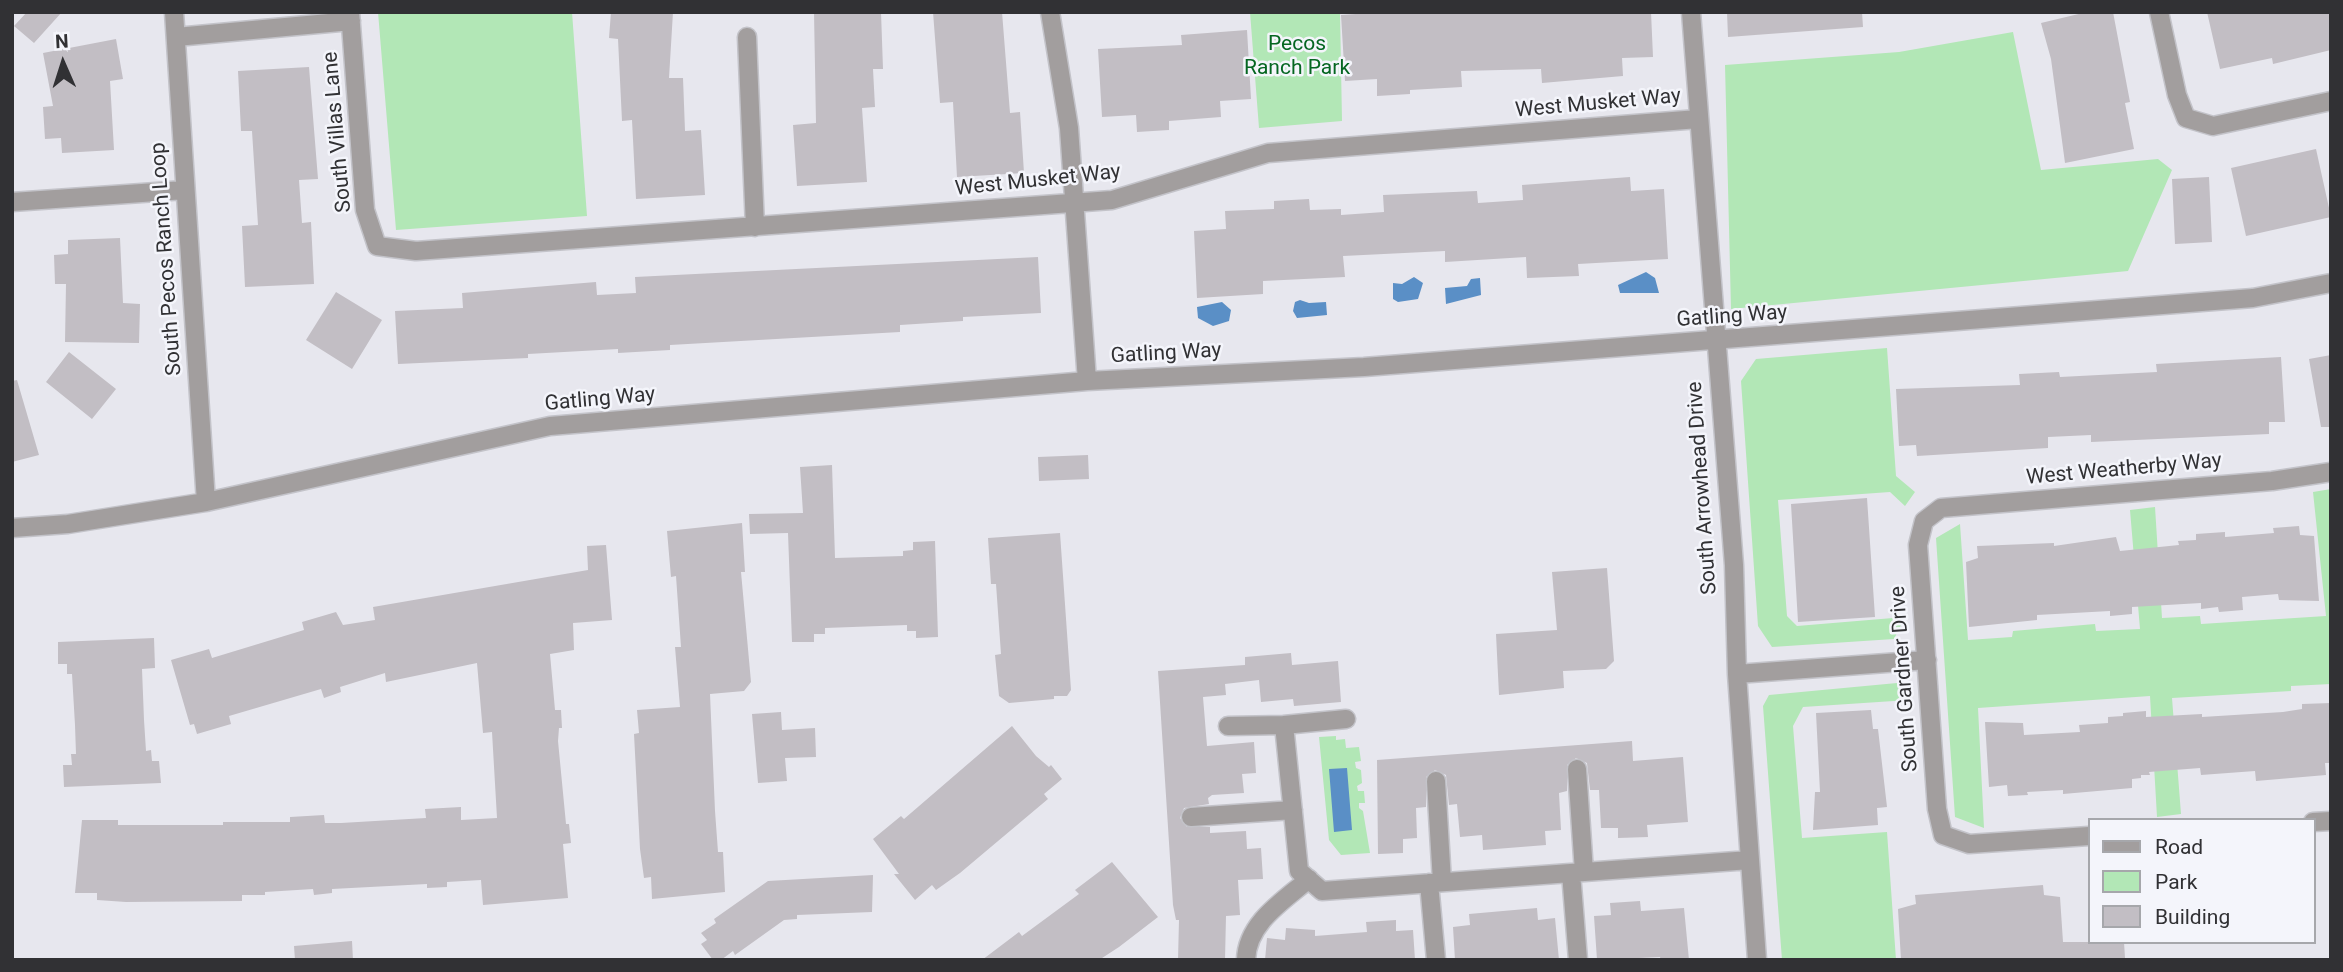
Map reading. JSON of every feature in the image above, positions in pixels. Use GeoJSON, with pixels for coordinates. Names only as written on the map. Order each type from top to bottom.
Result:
{"type":"FeatureCollection","features":[{"type":"Feature","properties":{"kind":"street","name":"South Pecos Ranch Loop"},"geometry":{"type":"LineString","coordinates":[[174,12],[206,502]]}},
{"type":"Feature","properties":{"kind":"street"},"geometry":{"type":"LineString","coordinates":[[1050,12],[1069,128],[1072,204],[1087,381]]}},
{"type":"Feature","properties":{"kind":"street","name":"South Arrowhead Drive"},"geometry":{"type":"LineString","coordinates":[[1691,12],[1734,565],[1737,674],[1757,960]]}},
{"type":"Feature","properties":{"kind":"street"},"geometry":{"type":"LineString","coordinates":[[2159,12],[2175,90],[2186,118],[2213,126],[2331,101]]}},
{"type":"Feature","properties":{"kind":"street"},"geometry":{"type":"LineString","coordinates":[[176,37],[350,17]]}},
{"type":"Feature","properties":{"kind":"street","name":"South Villas Lane"},"geometry":{"type":"LineString","coordinates":[[350,17],[365,210],[377,246]]}},
{"type":"Feature","properties":{"kind":"street"},"geometry":{"type":"LineString","coordinates":[[747,37],[755,227]]}},
{"type":"Feature","properties":{"kind":"street","name":"West Musket Way"},"geometry":{"type":"LineString","coordinates":[[377,246],[416,251],[1072,204],[1112,200],[1268,153],[1698,119]]}},
{"type":"Feature","properties":{"kind":"street"},"geometry":{"type":"LineString","coordinates":[[12,202],[185,190]]}},
{"type":"Feature","properties":{"kind":"street","name":"Gatling Way"},"geometry":{"type":"LineString","coordinates":[[12,528],[68,524],[206,502],[550,426],[1087,381],[1364,367],[1715,342],[2253,298],[2331,283]]}},
{"type":"Feature","properties":{"kind":"street","name":"West Weatherby Way"},"geometry":{"type":"LineString","coordinates":[[1924,521],[1941,508],[2272,481],[2331,472]]}},
{"type":"Feature","properties":{"kind":"street","name":"South Gardner Drive"},"geometry":{"type":"LineString","coordinates":[[1924,521],[1918,545],[1937,808],[1943,835],[1969,844],[2088,836]]}},
{"type":"Feature","properties":{"kind":"street"},"geometry":{"type":"LineString","coordinates":[[1737,674],[1927,660]]}},
{"type":"Feature","properties":{"kind":"street"},"geometry":{"type":"LineString","coordinates":[[1228,726],[1346,719]]}},
{"type":"Feature","properties":{"kind":"street"},"geometry":{"type":"LineString","coordinates":[[1284,724],[1299,871],[1322,891],[1750,860]]}},
{"type":"Feature","properties":{"kind":"street"},"geometry":{"type":"LineString","coordinates":[[1577,769],[1578,960]]}},
{"type":"Feature","properties":{"kind":"street"},"geometry":{"type":"LineString","coordinates":[[1436,781],[1436,960]]}},
{"type":"Feature","properties":{"kind":"street"},"geometry":{"type":"LineString","coordinates":[[1191,817],[1293,810]]}},
{"type":"Feature","properties":{"kind":"street"},"geometry":{"type":"LineString","coordinates":[[1246,960],[1246,944],[1268,913],[1309,879]]}},
{"type":"Feature","properties":{"kind":"green space"},"geometry":{"type":"Polygon","coordinates":[[[378,12],[572,12],[587,216],[396,230],[378,12]]]}},
{"type":"Feature","properties":{"kind":"green space","name":"Pecos Ranch Park"},"geometry":{"type":"Polygon","coordinates":[[[1250,12],[1340,12],[1342,121],[1259,128],[1250,12]]]}},
{"type":"Feature","properties":{"kind":"green space"},"geometry":{"type":"Polygon","coordinates":[[[2013,32],[2041,170],[2158,159],[2172,170],[2128,271],[1731,309],[1725,65],[1899,52],[2013,32]]]}},
{"type":"Feature","properties":{"kind":"green space"},"geometry":{"type":"Polygon","coordinates":[[[1887,348],[1896,476],[1915,492],[1905,506],[1890,492],[1778,500],[1787,616],[1797,626],[1905,617],[1894,639],[1772,647],[1758,626],[1741,381],[1756,359],[1887,348]]]}},
{"type":"Feature","properties":{"kind":"green space"},"geometry":{"type":"Polygon","coordinates":[[[2331,489],[2331,684],[2291,686],[2291,691],[2172,698],[2181,814],[2157,817],[2150,696],[1978,708],[1984,828],[1955,817],[1936,538],[1960,524],[1968,640],[2012,637],[2013,631],[2095,624],[2096,631],[2140,629],[2130,510],[2155,507],[2162,618],[2200,616],[2201,624],[2326,616],[2313,492],[2331,489]]]}},
{"type":"Feature","properties":{"kind":"green space"},"geometry":{"type":"Polygon","coordinates":[[[1897,683],[1909,700],[1803,707],[1793,726],[1802,838],[1887,832],[1896,960],[1782,960],[1763,706],[1769,695],[1897,683]]]}},
{"type":"Feature","properties":{"kind":"green space"},"geometry":{"type":"Polygon","coordinates":[[[1336,736],[1336,740],[1345,739],[1346,748],[1359,747],[1361,761],[1355,762],[1356,768],[1361,770],[1362,783],[1357,786],[1358,791],[1364,791],[1365,803],[1359,803],[1359,808],[1363,811],[1370,853],[1341,855],[1329,840],[1319,737],[1336,736]]]}},
{"type":"Feature","properties":{"kind":"water"},"geometry":{"type":"Polygon","coordinates":[[[1646,272],[1655,278],[1659,293],[1620,293],[1618,285],[1646,272]]]}},
{"type":"Feature","properties":{"kind":"water"},"geometry":{"type":"Polygon","coordinates":[[[1414,277],[1423,283],[1418,299],[1398,302],[1393,299],[1393,283],[1402,284],[1414,277]]]}},
{"type":"Feature","properties":{"kind":"water"},"geometry":{"type":"Polygon","coordinates":[[[1480,278],[1481,295],[1446,304],[1445,288],[1467,286],[1471,279],[1480,278]]]}},
{"type":"Feature","properties":{"kind":"water"},"geometry":{"type":"Polygon","coordinates":[[[1300,300],[1309,303],[1326,302],[1327,315],[1297,318],[1293,311],[1295,302],[1300,300]]]}},
{"type":"Feature","properties":{"kind":"water"},"geometry":{"type":"Polygon","coordinates":[[[1222,302],[1231,310],[1229,321],[1213,326],[1198,318],[1197,307],[1222,302]]]}},
{"type":"Feature","properties":{"kind":"water"},"geometry":{"type":"Polygon","coordinates":[[[1347,768],[1352,830],[1334,832],[1329,769],[1347,768]]]}},
{"type":"Feature","properties":{"kind":"building"},"geometry":{"type":"Polygon","coordinates":[[[27,12],[62,12],[34,43],[14,26],[27,12]]]}},
{"type":"Feature","properties":{"kind":"building"},"geometry":{"type":"Polygon","coordinates":[[[611,12],[673,12],[669,78],[683,78],[685,131],[701,130],[705,195],[636,199],[632,120],[622,121],[618,39],[609,38],[611,12]]]}},
{"type":"Feature","properties":{"kind":"building"},"geometry":{"type":"Polygon","coordinates":[[[814,12],[881,12],[883,69],[873,69],[875,107],[862,108],[867,182],[797,186],[793,125],[816,123],[814,12]]]}},
{"type":"Feature","properties":{"kind":"building"},"geometry":{"type":"Polygon","coordinates":[[[933,12],[1002,12],[1010,113],[1020,112],[1024,173],[957,177],[953,102],[940,103],[933,12]]]}},
{"type":"Feature","properties":{"kind":"building"},"geometry":{"type":"Polygon","coordinates":[[[1385,12],[1651,12],[1653,57],[1622,58],[1623,76],[1542,83],[1541,69],[1461,71],[1462,87],[1410,90],[1410,94],[1377,96],[1377,79],[1345,81],[1341,15],[1385,12]]]}},
{"type":"Feature","properties":{"kind":"building"},"geometry":{"type":"Polygon","coordinates":[[[1727,12],[1862,12],[1863,27],[1728,37],[1727,12]]]}},
{"type":"Feature","properties":{"kind":"building"},"geometry":{"type":"Polygon","coordinates":[[[2087,12],[2113,12],[2130,102],[2125,103],[2134,149],[2065,163],[2051,59],[2041,23],[2087,12]]]}},
{"type":"Feature","properties":{"kind":"building"},"geometry":{"type":"Polygon","coordinates":[[[2207,12],[2331,12],[2331,50],[2273,64],[2272,58],[2220,69],[2207,12]]]}},
{"type":"Feature","properties":{"kind":"building"},"geometry":{"type":"Polygon","coordinates":[[[1247,30],[1251,99],[1220,101],[1221,117],[1169,121],[1169,130],[1137,132],[1136,115],[1102,117],[1098,49],[1182,45],[1181,35],[1247,30]]]}},
{"type":"Feature","properties":{"kind":"building"},"geometry":{"type":"Polygon","coordinates":[[[116,39],[123,79],[110,81],[114,150],[62,153],[61,138],[45,139],[43,107],[53,106],[43,53],[116,39]]]}},
{"type":"Feature","properties":{"kind":"building"},"geometry":{"type":"Polygon","coordinates":[[[309,67],[318,179],[299,180],[302,223],[311,222],[314,284],[245,287],[242,226],[258,225],[252,131],[241,131],[238,71],[309,67]]]}},
{"type":"Feature","properties":{"kind":"building"},"geometry":{"type":"Polygon","coordinates":[[[2316,149],[2331,217],[2246,236],[2231,168],[2316,149]]]}},
{"type":"Feature","properties":{"kind":"building"},"geometry":{"type":"Polygon","coordinates":[[[1630,177],[1631,191],[1664,189],[1668,259],[1578,264],[1579,276],[1527,278],[1526,257],[1445,262],[1445,251],[1343,256],[1345,277],[1263,281],[1263,294],[1197,298],[1194,231],[1226,229],[1225,211],[1274,209],[1274,201],[1309,199],[1310,210],[1341,209],[1341,215],[1384,212],[1383,195],[1477,191],[1478,203],[1523,200],[1522,185],[1630,177]]]}},
{"type":"Feature","properties":{"kind":"building"},"geometry":{"type":"Polygon","coordinates":[[[2209,177],[2212,242],[2175,244],[2172,179],[2209,177]]]}},
{"type":"Feature","properties":{"kind":"building"},"geometry":{"type":"Polygon","coordinates":[[[120,238],[123,303],[140,304],[139,343],[65,342],[66,284],[55,284],[54,255],[68,254],[68,240],[120,238]]]}},
{"type":"Feature","properties":{"kind":"building"},"geometry":{"type":"Polygon","coordinates":[[[1038,257],[1041,313],[963,317],[963,321],[900,325],[900,332],[670,345],[670,350],[618,353],[618,349],[528,354],[528,358],[398,364],[395,311],[463,308],[462,293],[596,282],[597,295],[636,293],[635,277],[1038,257]]]}},
{"type":"Feature","properties":{"kind":"building"},"geometry":{"type":"Polygon","coordinates":[[[336,292],[382,320],[352,369],[306,340],[336,292]]]}},
{"type":"Feature","properties":{"kind":"building"},"geometry":{"type":"Polygon","coordinates":[[[69,352],[116,389],[92,419],[46,382],[69,352]]]}},
{"type":"Feature","properties":{"kind":"building"},"geometry":{"type":"Polygon","coordinates":[[[2331,355],[2331,427],[2321,427],[2309,359],[2331,355]]]}},
{"type":"Feature","properties":{"kind":"building"},"geometry":{"type":"Polygon","coordinates":[[[2281,357],[2285,422],[2269,422],[2269,434],[2091,442],[2091,435],[2048,437],[2048,448],[1917,456],[1916,445],[1899,446],[1896,389],[2020,385],[2019,374],[2059,372],[2060,377],[2157,372],[2156,364],[2281,357]]]}},
{"type":"Feature","properties":{"kind":"building"},"geometry":{"type":"Polygon","coordinates":[[[17,380],[39,455],[12,462],[12,381],[17,380]]]}},
{"type":"Feature","properties":{"kind":"building"},"geometry":{"type":"Polygon","coordinates":[[[1088,455],[1089,479],[1039,481],[1038,457],[1088,455]]]}},
{"type":"Feature","properties":{"kind":"building"},"geometry":{"type":"Polygon","coordinates":[[[832,465],[835,558],[903,556],[903,551],[913,550],[913,542],[935,541],[938,637],[916,638],[916,631],[907,631],[907,625],[825,628],[825,634],[814,634],[814,642],[792,642],[788,533],[750,534],[749,514],[803,513],[800,467],[832,465]]]}},
{"type":"Feature","properties":{"kind":"building"},"geometry":{"type":"Polygon","coordinates":[[[1867,498],[1875,617],[1798,622],[1791,504],[1867,498]]]}},
{"type":"Feature","properties":{"kind":"building"},"geometry":{"type":"Polygon","coordinates":[[[742,523],[745,572],[741,572],[751,682],[744,691],[710,694],[718,852],[723,852],[725,892],[652,899],[651,877],[644,878],[640,849],[634,734],[639,733],[637,710],[680,707],[675,647],[681,647],[676,576],[671,577],[667,531],[742,523]]]}},
{"type":"Feature","properties":{"kind":"building"},"geometry":{"type":"Polygon","coordinates":[[[2299,526],[2300,535],[2314,536],[2319,601],[2279,600],[2278,594],[2242,597],[2243,610],[2219,612],[2218,607],[2201,609],[2201,603],[2132,607],[2132,614],[2110,616],[2110,611],[2037,615],[2037,620],[1969,627],[1966,562],[1978,558],[1977,546],[2054,543],[2054,546],[2116,537],[2120,551],[2179,545],[2178,541],[2196,540],[2196,534],[2225,532],[2225,537],[2274,533],[2273,528],[2299,526]]]}},
{"type":"Feature","properties":{"kind":"building"},"geometry":{"type":"Polygon","coordinates":[[[1060,533],[1071,690],[1067,696],[1054,696],[1054,699],[1009,703],[999,696],[995,655],[1001,654],[996,584],[991,584],[988,538],[1060,533]]]}},
{"type":"Feature","properties":{"kind":"building"},"geometry":{"type":"Polygon","coordinates":[[[606,545],[612,620],[573,623],[574,650],[550,654],[555,710],[561,710],[562,728],[559,728],[558,741],[566,824],[569,824],[571,843],[563,844],[568,898],[483,905],[481,880],[447,882],[447,887],[427,888],[427,884],[332,889],[332,893],[314,895],[313,889],[265,892],[265,895],[242,895],[242,901],[126,902],[97,900],[97,893],[75,893],[82,820],[118,820],[118,825],[223,825],[223,822],[290,822],[290,817],[324,815],[325,823],[341,823],[426,818],[425,809],[461,807],[461,820],[497,818],[492,732],[483,733],[477,663],[386,682],[385,673],[340,687],[341,692],[324,698],[321,689],[229,716],[231,724],[197,734],[194,724],[190,725],[171,660],[209,649],[212,658],[304,630],[302,622],[336,612],[343,625],[375,620],[373,607],[588,570],[587,546],[606,545]]]}},
{"type":"Feature","properties":{"kind":"building"},"geometry":{"type":"Polygon","coordinates":[[[1607,568],[1614,661],[1606,669],[1563,671],[1564,688],[1499,695],[1496,634],[1557,630],[1552,572],[1607,568]]]}},
{"type":"Feature","properties":{"kind":"building"},"geometry":{"type":"Polygon","coordinates":[[[154,638],[155,668],[142,669],[144,720],[146,751],[151,750],[152,761],[159,761],[161,783],[64,787],[63,765],[72,765],[71,754],[76,754],[75,725],[72,674],[67,674],[67,664],[58,664],[58,642],[154,638]]]}},
{"type":"Feature","properties":{"kind":"building"},"geometry":{"type":"Polygon","coordinates":[[[1291,653],[1292,665],[1338,661],[1341,702],[1294,706],[1293,699],[1261,702],[1259,680],[1225,684],[1226,695],[1203,697],[1207,746],[1254,742],[1256,773],[1242,774],[1244,793],[1212,795],[1208,798],[1209,804],[1184,808],[1180,818],[1187,827],[1210,827],[1210,833],[1246,831],[1247,849],[1261,848],[1263,879],[1238,880],[1240,915],[1226,916],[1225,960],[1178,960],[1179,920],[1176,920],[1173,905],[1158,671],[1245,665],[1245,657],[1291,653]]]}},
{"type":"Feature","properties":{"kind":"building"},"geometry":{"type":"Polygon","coordinates":[[[2331,703],[2331,763],[2325,763],[2326,775],[2256,781],[2255,771],[2201,775],[2200,768],[2149,772],[2150,775],[2132,779],[2132,788],[2063,794],[2063,790],[2027,792],[2028,795],[2008,796],[2007,785],[1989,787],[1985,722],[2023,723],[2024,735],[2080,732],[2079,725],[2108,723],[2108,717],[2123,716],[2123,713],[2146,711],[2146,717],[2202,714],[2202,717],[2283,712],[2302,709],[2302,704],[2331,703]]]}},
{"type":"Feature","properties":{"kind":"building"},"geometry":{"type":"Polygon","coordinates":[[[1871,710],[1873,729],[1878,729],[1887,807],[1877,808],[1878,825],[1813,830],[1815,792],[1820,792],[1816,713],[1871,710]]]}},
{"type":"Feature","properties":{"kind":"building"},"geometry":{"type":"Polygon","coordinates":[[[781,712],[782,730],[815,728],[816,757],[785,758],[787,781],[758,783],[752,714],[781,712]]]}},
{"type":"Feature","properties":{"kind":"building"},"geometry":{"type":"Polygon","coordinates":[[[1012,726],[1036,756],[1049,767],[1051,765],[1062,779],[1044,794],[1048,799],[960,873],[936,890],[932,885],[915,900],[894,874],[899,874],[873,839],[901,816],[904,819],[1012,726]]]}},
{"type":"Feature","properties":{"kind":"building"},"geometry":{"type":"Polygon","coordinates":[[[1632,741],[1633,761],[1683,757],[1688,822],[1647,825],[1648,837],[1618,838],[1618,828],[1601,828],[1599,790],[1590,790],[1587,763],[1576,758],[1567,765],[1567,791],[1559,793],[1561,830],[1545,831],[1546,845],[1483,850],[1482,835],[1460,837],[1457,804],[1449,805],[1446,775],[1435,770],[1426,777],[1426,807],[1416,808],[1417,838],[1403,839],[1403,853],[1378,854],[1377,760],[1632,741]]]}},
{"type":"Feature","properties":{"kind":"building"},"geometry":{"type":"Polygon","coordinates":[[[1112,862],[1158,917],[1119,947],[1099,960],[982,960],[1019,932],[1022,936],[1079,894],[1075,890],[1112,862]]]}},
{"type":"Feature","properties":{"kind":"building"},"geometry":{"type":"Polygon","coordinates":[[[873,875],[872,912],[797,915],[797,919],[784,920],[735,955],[733,951],[721,960],[713,960],[701,944],[707,940],[701,933],[716,923],[714,919],[768,881],[873,875]]]}},
{"type":"Feature","properties":{"kind":"building"},"geometry":{"type":"Polygon","coordinates":[[[2043,885],[2044,895],[2060,897],[2063,942],[2124,944],[2125,958],[1901,960],[1898,909],[1916,904],[1915,895],[2043,885]]]}},
{"type":"Feature","properties":{"kind":"building"},"geometry":{"type":"Polygon","coordinates":[[[1640,901],[1641,911],[1684,908],[1689,960],[1661,960],[1660,957],[1597,960],[1594,916],[1611,915],[1610,903],[1640,901]]]}},
{"type":"Feature","properties":{"kind":"building"},"geometry":{"type":"Polygon","coordinates":[[[1537,908],[1538,920],[1555,918],[1559,960],[1455,960],[1453,927],[1470,925],[1469,914],[1537,908]]]}},
{"type":"Feature","properties":{"kind":"building"},"geometry":{"type":"Polygon","coordinates":[[[1396,920],[1396,931],[1413,930],[1415,960],[1265,960],[1267,938],[1285,940],[1286,928],[1315,930],[1315,936],[1367,932],[1366,922],[1396,920]]]}},
{"type":"Feature","properties":{"kind":"building"},"geometry":{"type":"Polygon","coordinates":[[[352,941],[353,960],[295,960],[294,946],[352,941]]]}}]}
